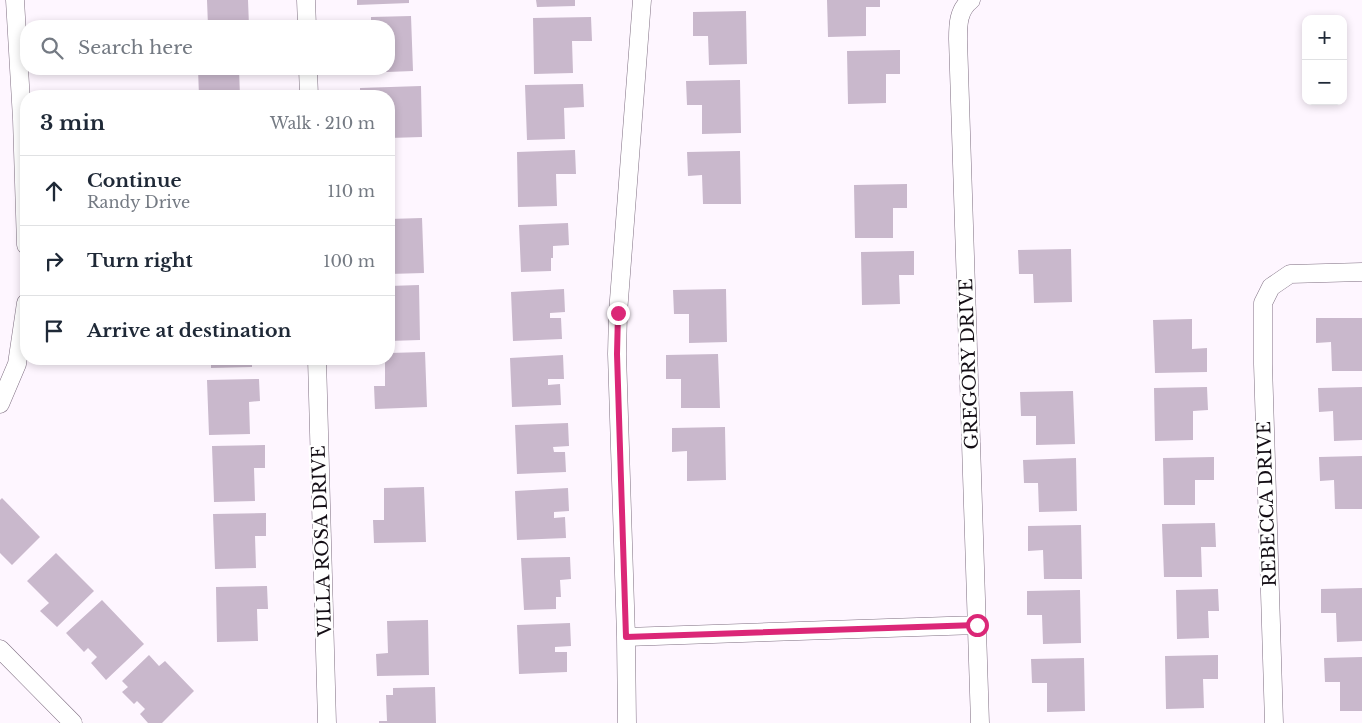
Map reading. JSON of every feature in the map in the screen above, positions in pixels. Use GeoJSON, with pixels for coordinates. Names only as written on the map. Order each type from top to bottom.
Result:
{"type":"FeatureCollection","features":[{"type":"Feature","properties":{"kind":"street"},"geometry":{"type":"LineString","coordinates":[[15,0],[20,90]]}},
{"type":"Feature","properties":{"kind":"street"},"geometry":{"type":"LineString","coordinates":[[306,0],[307,20]]}},
{"type":"Feature","properties":{"kind":"street"},"geometry":{"type":"LineString","coordinates":[[627,723],[617,354],[618,313],[642,0]]}},
{"type":"Feature","properties":{"kind":"street","name":"GREGORY DRIVE"},"geometry":{"type":"LineString","coordinates":[[967,3],[958,21],[958,40],[980,723]]}},
{"type":"Feature","properties":{"kind":"street"},"geometry":{"type":"LineString","coordinates":[[308,75],[309,90]]}},
{"type":"Feature","properties":{"kind":"street","name":"REBECCA DRIVE"},"geometry":{"type":"LineString","coordinates":[[1274,723],[1263,364],[1263,303],[1271,287],[1290,274],[1362,272]]}},
{"type":"Feature","properties":{"kind":"street"},"geometry":{"type":"LineString","coordinates":[[0,404],[18,364],[20,349]]}},
{"type":"Feature","properties":{"kind":"street","name":"VILLA ROSA DRIVE"},"geometry":{"type":"LineString","coordinates":[[316,365],[327,723]]}},
{"type":"Feature","properties":{"kind":"street"},"geometry":{"type":"LineString","coordinates":[[626,637],[977,625]]}},
{"type":"Feature","properties":{"kind":"street"},"geometry":{"type":"LineString","coordinates":[[0,648],[73,723]]}},
{"type":"Feature","properties":{"kind":"building"},"geometry":{"type":"Polygon","coordinates":[[[207,0],[248,0],[249,20],[208,20],[207,0]]]}},
{"type":"Feature","properties":{"kind":"building"},"geometry":{"type":"Polygon","coordinates":[[[357,0],[409,0],[409,3],[357,5],[357,0]]]}},
{"type":"Feature","properties":{"kind":"building"},"geometry":{"type":"Polygon","coordinates":[[[536,0],[575,0],[575,6],[537,7],[536,0]]]}},
{"type":"Feature","properties":{"kind":"building"},"geometry":{"type":"Polygon","coordinates":[[[827,0],[880,0],[880,7],[866,7],[866,36],[828,37],[827,0]]]}},
{"type":"Feature","properties":{"kind":"building"},"geometry":{"type":"Polygon","coordinates":[[[746,11],[747,64],[709,65],[708,36],[693,36],[693,12],[746,11]]]}},
{"type":"Feature","properties":{"kind":"building"},"geometry":{"type":"Polygon","coordinates":[[[411,16],[413,71],[395,72],[395,20],[371,20],[371,17],[411,16]]]}},
{"type":"Feature","properties":{"kind":"building"},"geometry":{"type":"Polygon","coordinates":[[[591,17],[592,41],[572,41],[573,73],[534,74],[533,18],[591,17]]]}},
{"type":"Feature","properties":{"kind":"building"},"geometry":{"type":"Polygon","coordinates":[[[900,50],[900,74],[886,74],[886,103],[848,104],[847,51],[900,50]]]}},
{"type":"Feature","properties":{"kind":"building"},"geometry":{"type":"Polygon","coordinates":[[[198,75],[239,75],[240,90],[199,90],[198,75]]]}},
{"type":"Feature","properties":{"kind":"building"},"geometry":{"type":"Polygon","coordinates":[[[740,80],[741,133],[702,134],[702,105],[687,105],[686,81],[740,80]]]}},
{"type":"Feature","properties":{"kind":"building"},"geometry":{"type":"Polygon","coordinates":[[[583,84],[584,107],[564,108],[565,139],[527,140],[525,85],[583,84]]]}},
{"type":"Feature","properties":{"kind":"building"},"geometry":{"type":"Polygon","coordinates":[[[421,86],[422,137],[395,138],[395,90],[360,90],[360,88],[421,86]]]}},
{"type":"Feature","properties":{"kind":"building"},"geometry":{"type":"Polygon","coordinates":[[[575,150],[576,174],[556,174],[557,206],[518,207],[517,152],[575,150]]]}},
{"type":"Feature","properties":{"kind":"building"},"geometry":{"type":"Polygon","coordinates":[[[740,151],[741,204],[703,204],[702,175],[688,176],[687,152],[740,151]]]}},
{"type":"Feature","properties":{"kind":"building"},"geometry":{"type":"Polygon","coordinates":[[[907,184],[907,208],[893,208],[893,238],[855,238],[854,185],[907,184]]]}},
{"type":"Feature","properties":{"kind":"building"},"geometry":{"type":"Polygon","coordinates":[[[422,218],[424,273],[395,274],[395,219],[422,218]]]}},
{"type":"Feature","properties":{"kind":"building"},"geometry":{"type":"Polygon","coordinates":[[[568,223],[569,245],[553,246],[551,271],[521,272],[519,225],[568,223]]]}},
{"type":"Feature","properties":{"kind":"building"},"geometry":{"type":"Polygon","coordinates":[[[1071,249],[1072,302],[1034,303],[1033,274],[1019,274],[1018,250],[1071,249]]]}},
{"type":"Feature","properties":{"kind":"building"},"geometry":{"type":"Polygon","coordinates":[[[914,251],[914,275],[899,275],[900,304],[862,305],[861,252],[914,251]]]}},
{"type":"Feature","properties":{"kind":"building"},"geometry":{"type":"Polygon","coordinates":[[[419,285],[420,340],[395,341],[395,286],[419,285]]]}},
{"type":"Feature","properties":{"kind":"building"},"geometry":{"type":"Polygon","coordinates":[[[564,289],[565,312],[550,313],[550,318],[561,318],[562,339],[513,341],[511,292],[564,289]]]}},
{"type":"Feature","properties":{"kind":"building"},"geometry":{"type":"Polygon","coordinates":[[[726,289],[727,342],[689,343],[689,314],[674,314],[673,290],[726,289]]]}},
{"type":"Feature","properties":{"kind":"building"},"geometry":{"type":"Polygon","coordinates":[[[1316,318],[1362,318],[1362,371],[1332,371],[1331,342],[1316,343],[1316,318]]]}},
{"type":"Feature","properties":{"kind":"building"},"geometry":{"type":"Polygon","coordinates":[[[1192,319],[1192,349],[1207,348],[1207,372],[1155,373],[1153,320],[1192,319]]]}},
{"type":"Feature","properties":{"kind":"building"},"geometry":{"type":"Polygon","coordinates":[[[425,352],[427,407],[375,409],[374,386],[385,386],[385,365],[395,365],[395,353],[425,352]]]}},
{"type":"Feature","properties":{"kind":"building"},"geometry":{"type":"Polygon","coordinates":[[[718,354],[720,408],[681,408],[681,379],[666,379],[666,355],[718,354]]]}},
{"type":"Feature","properties":{"kind":"building"},"geometry":{"type":"Polygon","coordinates":[[[563,355],[564,379],[548,379],[548,385],[560,384],[561,405],[512,407],[510,358],[563,355]]]}},
{"type":"Feature","properties":{"kind":"building"},"geometry":{"type":"Polygon","coordinates":[[[211,365],[252,365],[252,367],[211,368],[211,365]]]}},
{"type":"Feature","properties":{"kind":"building"},"geometry":{"type":"Polygon","coordinates":[[[259,379],[260,401],[249,402],[250,434],[209,435],[207,380],[259,379]]]}},
{"type":"Feature","properties":{"kind":"building"},"geometry":{"type":"Polygon","coordinates":[[[1207,387],[1208,410],[1193,411],[1193,440],[1155,441],[1154,388],[1207,387]]]}},
{"type":"Feature","properties":{"kind":"building"},"geometry":{"type":"Polygon","coordinates":[[[1362,387],[1362,440],[1334,441],[1333,411],[1319,412],[1318,388],[1362,387]]]}},
{"type":"Feature","properties":{"kind":"building"},"geometry":{"type":"Polygon","coordinates":[[[1073,391],[1075,444],[1036,445],[1036,416],[1021,416],[1020,392],[1073,391]]]}},
{"type":"Feature","properties":{"kind":"building"},"geometry":{"type":"Polygon","coordinates":[[[568,423],[569,446],[553,447],[554,452],[565,452],[566,472],[517,474],[515,425],[568,423]]]}},
{"type":"Feature","properties":{"kind":"building"},"geometry":{"type":"Polygon","coordinates":[[[725,427],[726,480],[687,481],[687,451],[672,452],[672,428],[725,427]]]}},
{"type":"Feature","properties":{"kind":"building"},"geometry":{"type":"Polygon","coordinates":[[[265,445],[265,468],[254,468],[255,501],[214,502],[212,446],[265,445]]]}},
{"type":"Feature","properties":{"kind":"building"},"geometry":{"type":"Polygon","coordinates":[[[1362,456],[1362,509],[1335,509],[1334,480],[1320,481],[1319,457],[1362,456]]]}},
{"type":"Feature","properties":{"kind":"building"},"geometry":{"type":"Polygon","coordinates":[[[1214,457],[1214,480],[1195,480],[1195,505],[1164,505],[1163,458],[1214,457]]]}},
{"type":"Feature","properties":{"kind":"building"},"geometry":{"type":"Polygon","coordinates":[[[1076,458],[1077,511],[1039,512],[1038,483],[1024,483],[1023,460],[1076,458]]]}},
{"type":"Feature","properties":{"kind":"building"},"geometry":{"type":"Polygon","coordinates":[[[424,487],[426,542],[374,543],[373,520],[384,520],[384,488],[424,487]]]}},
{"type":"Feature","properties":{"kind":"building"},"geometry":{"type":"Polygon","coordinates":[[[568,488],[569,511],[554,512],[554,518],[565,517],[566,538],[517,540],[515,491],[568,488]]]}},
{"type":"Feature","properties":{"kind":"building"},"geometry":{"type":"Polygon","coordinates":[[[2,498],[40,537],[12,565],[0,553],[0,500],[2,498]]]}},
{"type":"Feature","properties":{"kind":"building"},"geometry":{"type":"Polygon","coordinates":[[[266,513],[266,536],[255,536],[256,568],[215,569],[213,514],[266,513]]]}},
{"type":"Feature","properties":{"kind":"building"},"geometry":{"type":"Polygon","coordinates":[[[1215,523],[1216,547],[1201,547],[1202,577],[1164,577],[1162,524],[1215,523]]]}},
{"type":"Feature","properties":{"kind":"building"},"geometry":{"type":"Polygon","coordinates":[[[1081,525],[1082,579],[1044,579],[1043,550],[1028,551],[1028,526],[1081,525]]]}},
{"type":"Feature","properties":{"kind":"building"},"geometry":{"type":"Polygon","coordinates":[[[56,553],[94,591],[57,627],[40,611],[49,603],[27,581],[56,553]]]}},
{"type":"Feature","properties":{"kind":"building"},"geometry":{"type":"Polygon","coordinates":[[[570,557],[571,579],[560,580],[561,597],[556,597],[556,609],[524,610],[521,558],[570,557]]]}},
{"type":"Feature","properties":{"kind":"building"},"geometry":{"type":"Polygon","coordinates":[[[267,586],[268,609],[257,609],[258,641],[217,642],[216,587],[267,586]]]}},
{"type":"Feature","properties":{"kind":"building"},"geometry":{"type":"Polygon","coordinates":[[[1362,588],[1362,641],[1337,642],[1336,613],[1321,613],[1321,589],[1362,588]]]}},
{"type":"Feature","properties":{"kind":"building"},"geometry":{"type":"Polygon","coordinates":[[[1218,589],[1219,611],[1208,611],[1209,638],[1177,639],[1176,590],[1218,589]]]}},
{"type":"Feature","properties":{"kind":"building"},"geometry":{"type":"Polygon","coordinates":[[[1080,590],[1081,643],[1043,644],[1042,615],[1027,615],[1027,591],[1080,590]]]}},
{"type":"Feature","properties":{"kind":"building"},"geometry":{"type":"Polygon","coordinates":[[[102,600],[144,644],[106,680],[91,663],[97,657],[88,648],[84,652],[66,633],[102,600]]]}},
{"type":"Feature","properties":{"kind":"building"},"geometry":{"type":"Polygon","coordinates":[[[428,620],[429,675],[377,676],[376,654],[388,653],[387,621],[428,620]]]}},
{"type":"Feature","properties":{"kind":"building"},"geometry":{"type":"Polygon","coordinates":[[[570,623],[571,646],[555,647],[555,652],[567,652],[567,672],[519,674],[517,625],[570,623]]]}},
{"type":"Feature","properties":{"kind":"building"},"geometry":{"type":"Polygon","coordinates":[[[149,655],[159,666],[165,661],[194,691],[162,723],[148,723],[140,714],[145,709],[137,701],[134,704],[122,692],[128,687],[122,681],[149,655]]]}},
{"type":"Feature","properties":{"kind":"building"},"geometry":{"type":"Polygon","coordinates":[[[1218,655],[1218,679],[1203,679],[1204,708],[1166,709],[1165,656],[1218,655]]]}},
{"type":"Feature","properties":{"kind":"building"},"geometry":{"type":"Polygon","coordinates":[[[1362,657],[1362,711],[1340,711],[1340,682],[1325,682],[1324,658],[1362,657]]]}},
{"type":"Feature","properties":{"kind":"building"},"geometry":{"type":"Polygon","coordinates":[[[1084,658],[1085,711],[1047,712],[1047,683],[1032,683],[1031,659],[1084,658]]]}},
{"type":"Feature","properties":{"kind":"building"},"geometry":{"type":"Polygon","coordinates":[[[435,687],[436,723],[379,723],[379,721],[387,721],[386,695],[393,695],[393,688],[435,687]]]}},
{"type":"Feature","properties":{"kind":"route"},"geometry":{"type":"LineString","coordinates":[[618,313],[617,354],[626,637],[977,625]]}}]}
